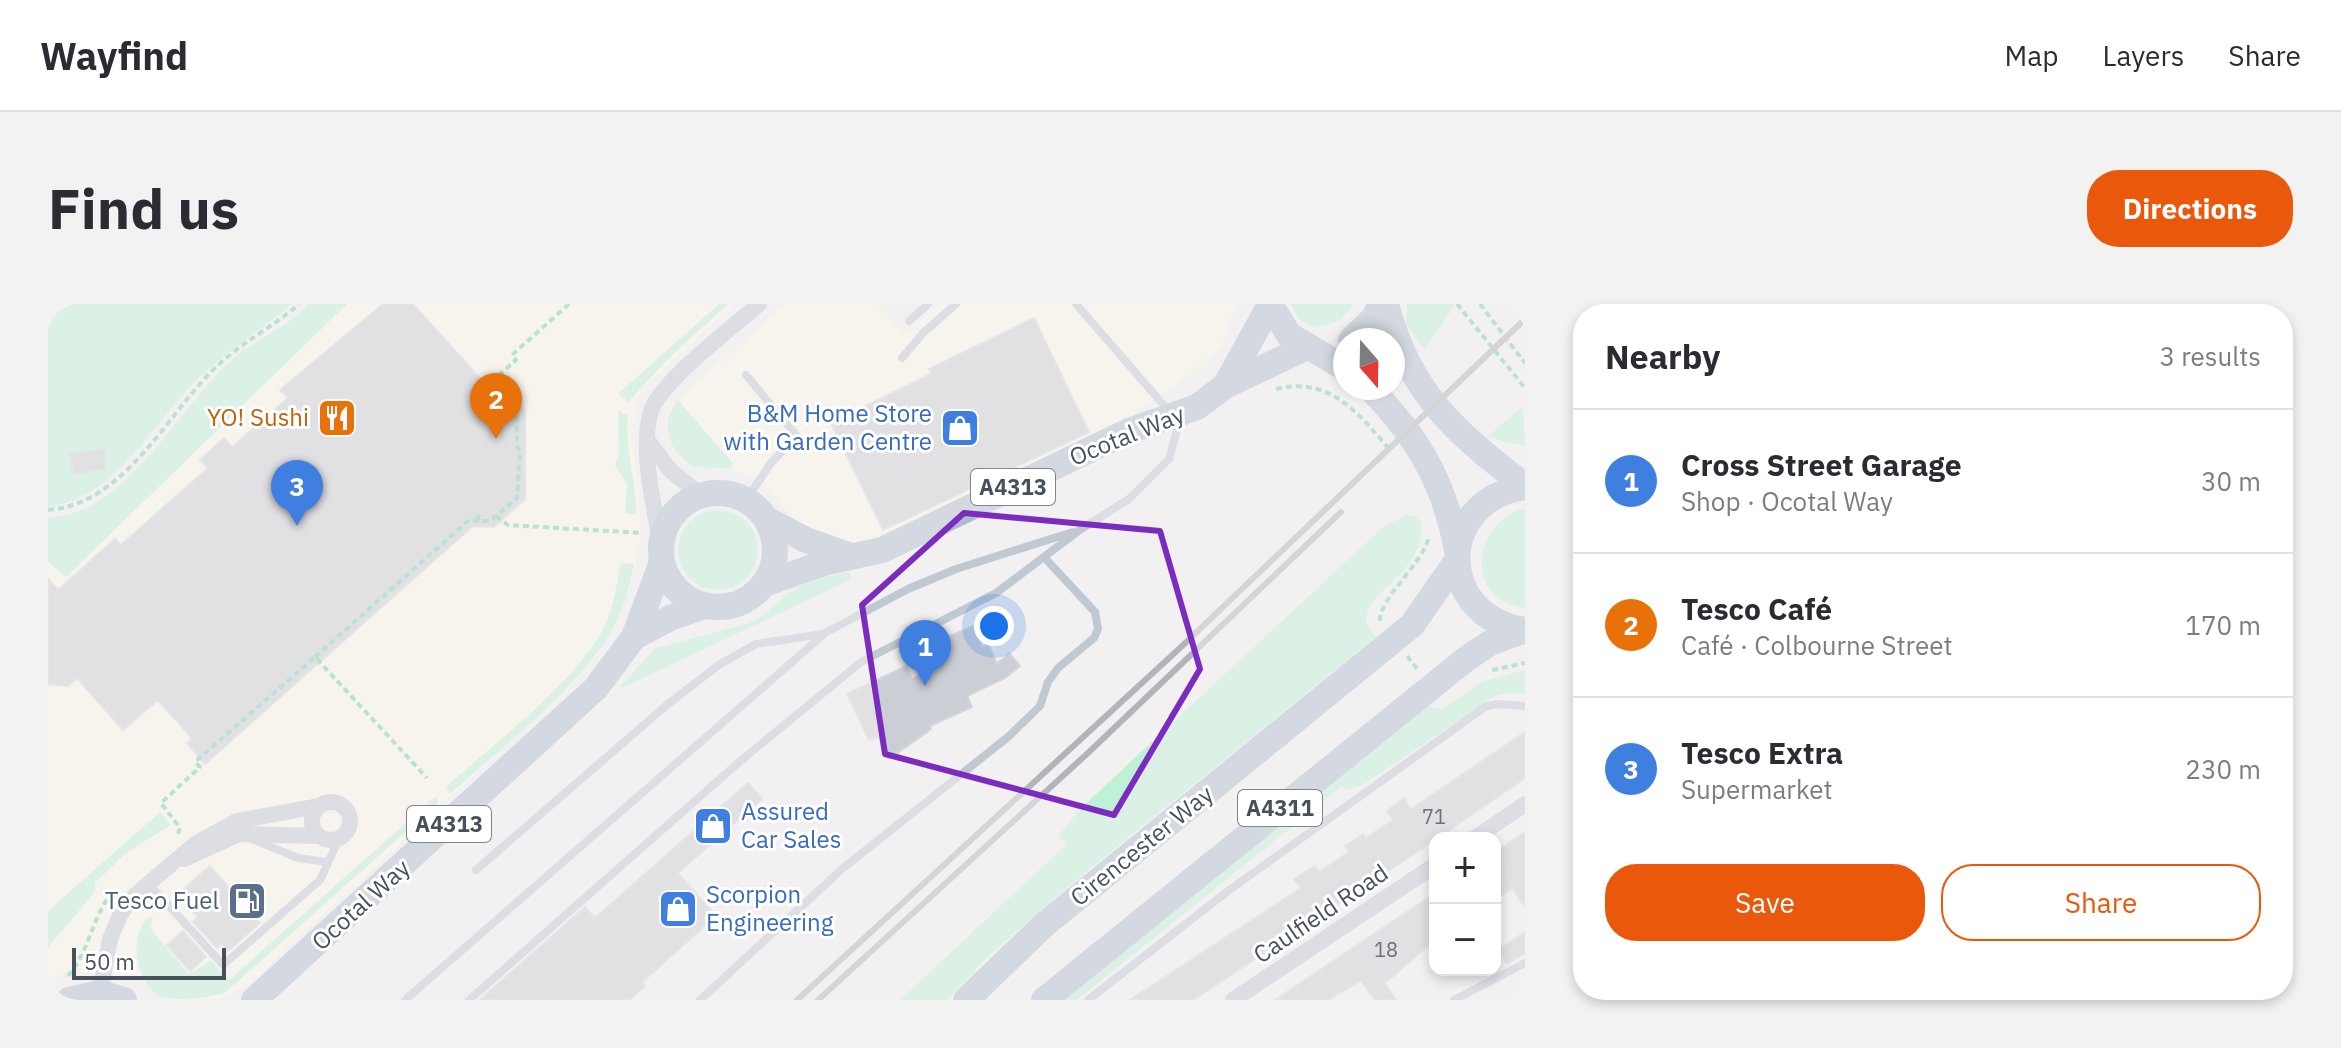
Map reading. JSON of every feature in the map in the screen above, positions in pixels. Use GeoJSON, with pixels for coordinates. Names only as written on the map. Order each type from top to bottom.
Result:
{"type":"FeatureCollection","features":[{"type":"Feature","properties":{"kind":"main road","name":"Ocotal Way"},"geometry":{"type":"LineString","coordinates":[[1225,386],[1270,304]]}},
{"type":"Feature","properties":{"kind":"main road"},"geometry":{"type":"LineString","coordinates":[[1270,304],[1289,335],[1333,361]]}},
{"type":"Feature","properties":{"kind":"main road"},"geometry":{"type":"LineString","coordinates":[[1364,328],[1384,304]]}},
{"type":"Feature","properties":{"kind":"main road","name":"A4311"},"geometry":{"type":"LineString","coordinates":[[1384,304],[1398,349],[1435,406],[1470,442],[1525,486]]}},
{"type":"Feature","properties":{"kind":"main road","name":"Ocotal Way"},"geometry":{"type":"LineString","coordinates":[[764,584],[851,556],[882,550],[1129,431],[1174,417],[1202,404],[1225,386],[1253,373],[1311,348],[1333,345]]}},
{"type":"Feature","properties":{"kind":"main road","name":"A4311"},"geometry":{"type":"LineString","coordinates":[[1380,400],[1428,460],[1446,498],[1464,591],[1483,614],[1510,628],[1525,630]]}},
{"type":"Feature","properties":{"kind":"main road","name":"A4311"},"geometry":{"type":"LineString","coordinates":[[1457,556],[1469,518],[1479,505],[1509,489],[1525,486]]}},
{"type":"Feature","properties":{"kind":"main road"},"geometry":{"type":"LineString","coordinates":[[701,495],[724,493],[746,500],[766,519],[806,540],[851,556]]}},
{"type":"Feature","properties":{"kind":"main road","name":"A4313"},"geometry":{"type":"LineString","coordinates":[[660,547],[673,514],[701,495]]}},
{"type":"Feature","properties":{"kind":"main road"},"geometry":{"type":"LineString","coordinates":[[764,584],[775,552],[766,519]]}},
{"type":"Feature","properties":{"kind":"main road","name":"Ocotal Way"},"geometry":{"type":"LineString","coordinates":[[254,1000],[579,706],[606,676],[634,637],[660,547]]}},
{"type":"Feature","properties":{"kind":"main road"},"geometry":{"type":"LineString","coordinates":[[660,547],[679,592],[705,606]]}},
{"type":"Feature","properties":{"kind":"main road","name":"Cirencester Way"},"geometry":{"type":"LineString","coordinates":[[966,1000],[1044,925],[1412,625],[1457,556]]}},
{"type":"Feature","properties":{"kind":"main road","name":"A4313"},"geometry":{"type":"LineString","coordinates":[[705,606],[738,604],[764,584]]}},
{"type":"Feature","properties":{"kind":"main road","name":"Ocotal Way"},"geometry":{"type":"LineString","coordinates":[[634,637],[670,618],[705,606]]}},
{"type":"Feature","properties":{"kind":"main road","name":"A4311"},"geometry":{"type":"LineString","coordinates":[[1044,1000],[1466,659],[1490,643],[1525,630]]}},
{"type":"Feature","properties":{"kind":"main road"},"geometry":{"type":"LineString","coordinates":[[69,1000],[112,997]]}},
{"type":"Feature","properties":{"kind":"street"},"geometry":{"type":"LineString","coordinates":[[660,547],[648,441],[649,421],[658,395],[759,304]]}},
{"type":"Feature","properties":{"kind":"street"},"geometry":{"type":"LineString","coordinates":[[648,441],[670,470],[701,495]]}},
{"type":"Feature","properties":{"kind":"street"},"geometry":{"type":"LineString","coordinates":[[112,997],[115,923],[127,905],[195,844],[227,824],[319,806],[336,803],[349,814],[350,825],[339,839],[239,834],[179,861]]}},
{"type":"Feature","properties":{"kind":"street"},"geometry":{"type":"LineString","coordinates":[[1484,832],[1525,804]]}},
{"type":"Feature","properties":{"kind":"street"},"geometry":{"type":"LineString","coordinates":[[319,806],[312,821],[319,836]]}},
{"type":"Feature","properties":{"kind":"street","name":"Caulfield Road"},"geometry":{"type":"LineString","coordinates":[[1233,1000],[1429,869]]}},
{"type":"Feature","properties":{"kind":"lane"},"geometry":{"type":"LineString","coordinates":[[909,321],[928,304]]}},
{"type":"Feature","properties":{"kind":"lane"},"geometry":{"type":"LineString","coordinates":[[902,358],[923,333],[956,304]]}},
{"type":"Feature","properties":{"kind":"lane"},"geometry":{"type":"LineString","coordinates":[[469,1000],[749,753],[861,662],[996,593],[1081,529],[1129,499],[1169,459],[1177,430],[1174,417],[1076,304]]}},
{"type":"Feature","properties":{"kind":"lane"},"geometry":{"type":"LineString","coordinates":[[746,375],[797,436],[771,463],[746,500]]}},
{"type":"Feature","properties":{"kind":"lane"},"geometry":{"type":"LineString","coordinates":[[405,1000],[823,634],[908,589],[956,569],[1081,529]]}},
{"type":"Feature","properties":{"kind":"lane"},"geometry":{"type":"LineString","coordinates":[[700,1000],[842,869],[1017,729],[1044,701],[1051,675],[1094,638],[1098,629],[1095,612],[1044,557]]}},
{"type":"Feature","properties":{"kind":"lane"},"geometry":{"type":"LineString","coordinates":[[476,870],[668,704],[720,664],[756,644],[823,634]]}},
{"type":"Feature","properties":{"kind":"lane"},"geometry":{"type":"LineString","coordinates":[[1088,1000],[1236,886],[1485,707],[1496,704],[1525,706]]}},
{"type":"Feature","properties":{"kind":"lane"},"geometry":{"type":"LineString","coordinates":[[239,834],[298,858],[328,862]]}},
{"type":"Feature","properties":{"kind":"lane"},"geometry":{"type":"LineString","coordinates":[[149,884],[223,965],[320,880],[339,839]]}},
{"type":"Feature","properties":{"kind":"lane"},"geometry":{"type":"LineString","coordinates":[[1454,1000],[1525,963]]}},
{"type":"Feature","properties":{"kind":"path"},"geometry":{"type":"LineString","coordinates":[[48,510],[72,506],[99,493],[145,450],[216,367],[299,304]]}},
{"type":"Feature","properties":{"kind":"path"},"geometry":{"type":"LineString","coordinates":[[177,789],[200,767],[195,762],[469,520],[490,521],[517,498],[520,452],[517,446],[517,414],[490,383],[516,360],[512,355],[569,304]]}},
{"type":"Feature","properties":{"kind":"path"},"geometry":{"type":"LineString","coordinates":[[1457,304],[1525,388]]}},
{"type":"Feature","properties":{"kind":"path"},"geometry":{"type":"LineString","coordinates":[[1480,304],[1525,363]]}},
{"type":"Feature","properties":{"kind":"path"},"geometry":{"type":"LineString","coordinates":[[1253,373],[1268,391],[1298,386],[1335,394],[1354,409],[1399,461]]}},
{"type":"Feature","properties":{"kind":"path"},"geometry":{"type":"LineString","coordinates":[[478,521],[479,513]]}},
{"type":"Feature","properties":{"kind":"path"},"geometry":{"type":"LineString","coordinates":[[496,516],[508,525],[660,547]]}},
{"type":"Feature","properties":{"kind":"path"},"geometry":{"type":"LineString","coordinates":[[315,657],[427,778]]}},
{"type":"Feature","properties":{"kind":"highlighted area"},"geometry":{"type":"Polygon","coordinates":[[[964,513],[1160,531],[1200,669],[1114,815],[885,754],[862,605],[964,513]]]}},
{"type":"Feature","properties":{"kind":"shaded area"},"geometry":{"type":"Polygon","coordinates":[[[347,304],[734,304],[640,392],[631,429],[640,499],[640,542],[632,581],[599,653],[574,682],[252,981],[226,998],[164,1000],[146,982],[71,970],[48,980],[48,562],[66,577],[347,304]]]}},
{"type":"Feature","properties":{"kind":"shaded area"},"geometry":{"type":"Polygon","coordinates":[[[785,304],[876,304],[905,335],[940,304],[1236,304],[1221,346],[1180,382],[1117,425],[883,538],[863,543],[844,542],[801,528],[762,481],[744,472],[693,467],[682,460],[667,434],[670,410],[678,400],[785,304]]]}},
{"type":"Feature","properties":{"kind":"green space"},"geometry":{"type":"Polygon","coordinates":[[[48,304],[292,304],[200,377],[115,473],[95,489],[73,500],[48,507],[48,304]]]}},
{"type":"Feature","properties":{"kind":"green space"},"geometry":{"type":"Polygon","coordinates":[[[308,304],[347,304],[66,577],[48,562],[48,518],[77,512],[103,498],[128,478],[213,378],[234,358],[292,320],[308,304]]]}},
{"type":"Feature","properties":{"kind":"green space"},"geometry":{"type":"Polygon","coordinates":[[[719,304],[728,304],[672,355],[628,402],[618,394],[719,304]]]}},
{"type":"Feature","properties":{"kind":"green space"},"geometry":{"type":"Polygon","coordinates":[[[1291,304],[1354,304],[1341,320],[1317,328],[1298,319],[1291,304]]]}},
{"type":"Feature","properties":{"kind":"green space"},"geometry":{"type":"Polygon","coordinates":[[[1407,304],[1453,304],[1425,350],[1406,325],[1407,304]]]}},
{"type":"Feature","properties":{"kind":"green space"},"geometry":{"type":"Polygon","coordinates":[[[678,400],[733,463],[730,469],[693,467],[678,453],[672,445],[668,428],[672,409],[678,400]]]}},
{"type":"Feature","properties":{"kind":"green space"},"geometry":{"type":"Polygon","coordinates":[[[1523,406],[1525,446],[1487,437],[1523,406]]]}},
{"type":"Feature","properties":{"kind":"green space"},"geometry":{"type":"Polygon","coordinates":[[[618,410],[628,416],[636,515],[625,513],[627,484],[615,465],[619,455],[618,410]]]}},
{"type":"Feature","properties":{"kind":"green space"},"geometry":{"type":"Polygon","coordinates":[[[1525,509],[1525,608],[1506,602],[1492,592],[1484,579],[1482,563],[1484,547],[1491,532],[1503,519],[1525,509]]]}},
{"type":"Feature","properties":{"kind":"green space"},"geometry":{"type":"Polygon","coordinates":[[[710,510],[726,510],[740,516],[752,528],[758,550],[752,572],[740,584],[726,590],[710,590],[696,584],[684,572],[678,558],[678,542],[684,528],[696,516],[710,510]]]}},
{"type":"Feature","properties":{"kind":"green space"},"geometry":{"type":"Polygon","coordinates":[[[1414,515],[1422,523],[1420,542],[1414,557],[1374,600],[1368,611],[1366,624],[1376,637],[1082,875],[989,955],[947,1000],[900,1000],[1066,845],[1059,835],[1081,808],[1382,528],[1404,516],[1414,515]]]}},
{"type":"Feature","properties":{"kind":"green space"},"geometry":{"type":"Polygon","coordinates":[[[621,563],[634,564],[629,587],[615,624],[602,646],[541,714],[451,793],[446,787],[556,689],[593,645],[609,616],[621,563]]]}},
{"type":"Feature","properties":{"kind":"green space"},"geometry":{"type":"Polygon","coordinates":[[[849,572],[852,579],[622,688],[621,685],[656,648],[747,624],[800,586],[849,572]]]}},
{"type":"Feature","properties":{"kind":"green space"},"geometry":{"type":"Polygon","coordinates":[[[1525,670],[1525,693],[1500,694],[1492,698],[1364,784],[1348,790],[1341,787],[1077,1000],[1061,1000],[1428,706],[1442,709],[1483,681],[1525,670]]]}},
{"type":"Feature","properties":{"kind":"green space"},"geometry":{"type":"Polygon","coordinates":[[[435,797],[439,802],[226,992],[195,998],[163,998],[146,983],[137,960],[136,947],[138,935],[150,916],[153,919],[150,928],[189,974],[211,960],[229,980],[435,797]]]}},
{"type":"Feature","properties":{"kind":"green space"},"geometry":{"type":"Polygon","coordinates":[[[160,812],[171,825],[126,853],[95,883],[95,892],[48,947],[48,911],[160,812]]]}},
{"type":"Feature","properties":{"kind":"building"},"geometry":{"type":"Polygon","coordinates":[[[383,304],[413,304],[485,384],[501,385],[525,411],[525,499],[494,527],[473,526],[205,764],[187,743],[192,738],[158,700],[123,730],[77,678],[68,686],[48,684],[48,579],[58,590],[115,539],[121,545],[208,468],[200,460],[224,438],[232,447],[288,398],[280,390],[383,304]]]}},
{"type":"Feature","properties":{"kind":"building","name":"B&M Home Store with Garden Centre"},"geometry":{"type":"Polygon","coordinates":[[[1034,318],[1089,432],[883,530],[831,423],[931,374],[929,369],[1034,318]]]}},
{"type":"Feature","properties":{"kind":"building"},"geometry":{"type":"Polygon","coordinates":[[[104,449],[106,469],[73,474],[70,453],[104,449]]]}},
{"type":"Feature","properties":{"kind":"building"},"geometry":{"type":"Polygon","coordinates":[[[973,626],[982,647],[988,644],[997,664],[1009,653],[1020,666],[1005,678],[967,696],[972,707],[930,726],[931,729],[889,759],[878,737],[869,740],[847,694],[906,666],[912,679],[941,666],[931,644],[973,626]]]}},
{"type":"Feature","properties":{"kind":"building"},"geometry":{"type":"Polygon","coordinates":[[[1525,732],[1525,778],[1447,832],[1429,832],[1429,844],[1193,1000],[1130,1000],[1301,888],[1294,879],[1315,866],[1319,872],[1349,852],[1345,846],[1363,834],[1366,838],[1393,820],[1387,811],[1404,798],[1411,809],[1525,732]]]}},
{"type":"Feature","properties":{"kind":"building"},"geometry":{"type":"Polygon","coordinates":[[[748,783],[762,799],[678,873],[716,916],[642,982],[645,986],[629,1000],[480,1000],[585,907],[595,918],[748,783]]]}},
{"type":"Feature","properties":{"kind":"building"},"geometry":{"type":"Polygon","coordinates":[[[1525,832],[1525,907],[1512,888],[1501,896],[1501,848],[1525,832]]]}},
{"type":"Feature","properties":{"kind":"building"},"geometry":{"type":"Polygon","coordinates":[[[210,866],[260,923],[228,951],[222,944],[217,948],[193,922],[198,917],[178,894],[210,866]]]}},
{"type":"Feature","properties":{"kind":"building"},"geometry":{"type":"Polygon","coordinates":[[[1429,897],[1429,945],[1385,983],[1396,1000],[1375,1000],[1361,981],[1328,1000],[1275,1000],[1429,897]]]}},
{"type":"Feature","properties":{"kind":"building"},"geometry":{"type":"Polygon","coordinates":[[[183,931],[206,957],[190,971],[167,945],[183,931]]]}},
{"type":"Feature","properties":{"kind":"building"},"geometry":{"type":"Polygon","coordinates":[[[1525,932],[1525,953],[1507,964],[1501,948],[1525,932]]]}},
{"type":"Feature","properties":{"kind":"railway"},"geometry":{"type":"LineString","coordinates":[[797,1000],[1180,648],[1525,319]]}},
{"type":"Feature","properties":{"kind":"railway"},"geometry":{"type":"LineString","coordinates":[[818,1000],[1089,752],[1341,512]]}},
{"type":"Feature","properties":{"kind":"place","name":"YO! Sushi"},"geometry":{"type":"Point","coordinates":[337,418]}},
{"type":"Feature","properties":{"kind":"place","name":"B&M Home Store with Garden Centre"},"geometry":{"type":"Point","coordinates":[960,428]}},
{"type":"Feature","properties":{"kind":"place","name":"Tesco Café"},"geometry":{"type":"Point","coordinates":[496,439]}},
{"type":"Feature","properties":{"kind":"place","name":"Tesco Extra"},"geometry":{"type":"Point","coordinates":[297,526]}},
{"type":"Feature","properties":{"kind":"place","name":"Cross Street Garage"},"geometry":{"type":"Point","coordinates":[925,686]}},
{"type":"Feature","properties":{"kind":"place","name":"Assured Car Sales"},"geometry":{"type":"Point","coordinates":[713,826]}},
{"type":"Feature","properties":{"kind":"place","name":"Tesco Fuel"},"geometry":{"type":"Point","coordinates":[247,901]}},
{"type":"Feature","properties":{"kind":"place","name":"Scorpion Engineering"},"geometry":{"type":"Point","coordinates":[678,909]}}]}
